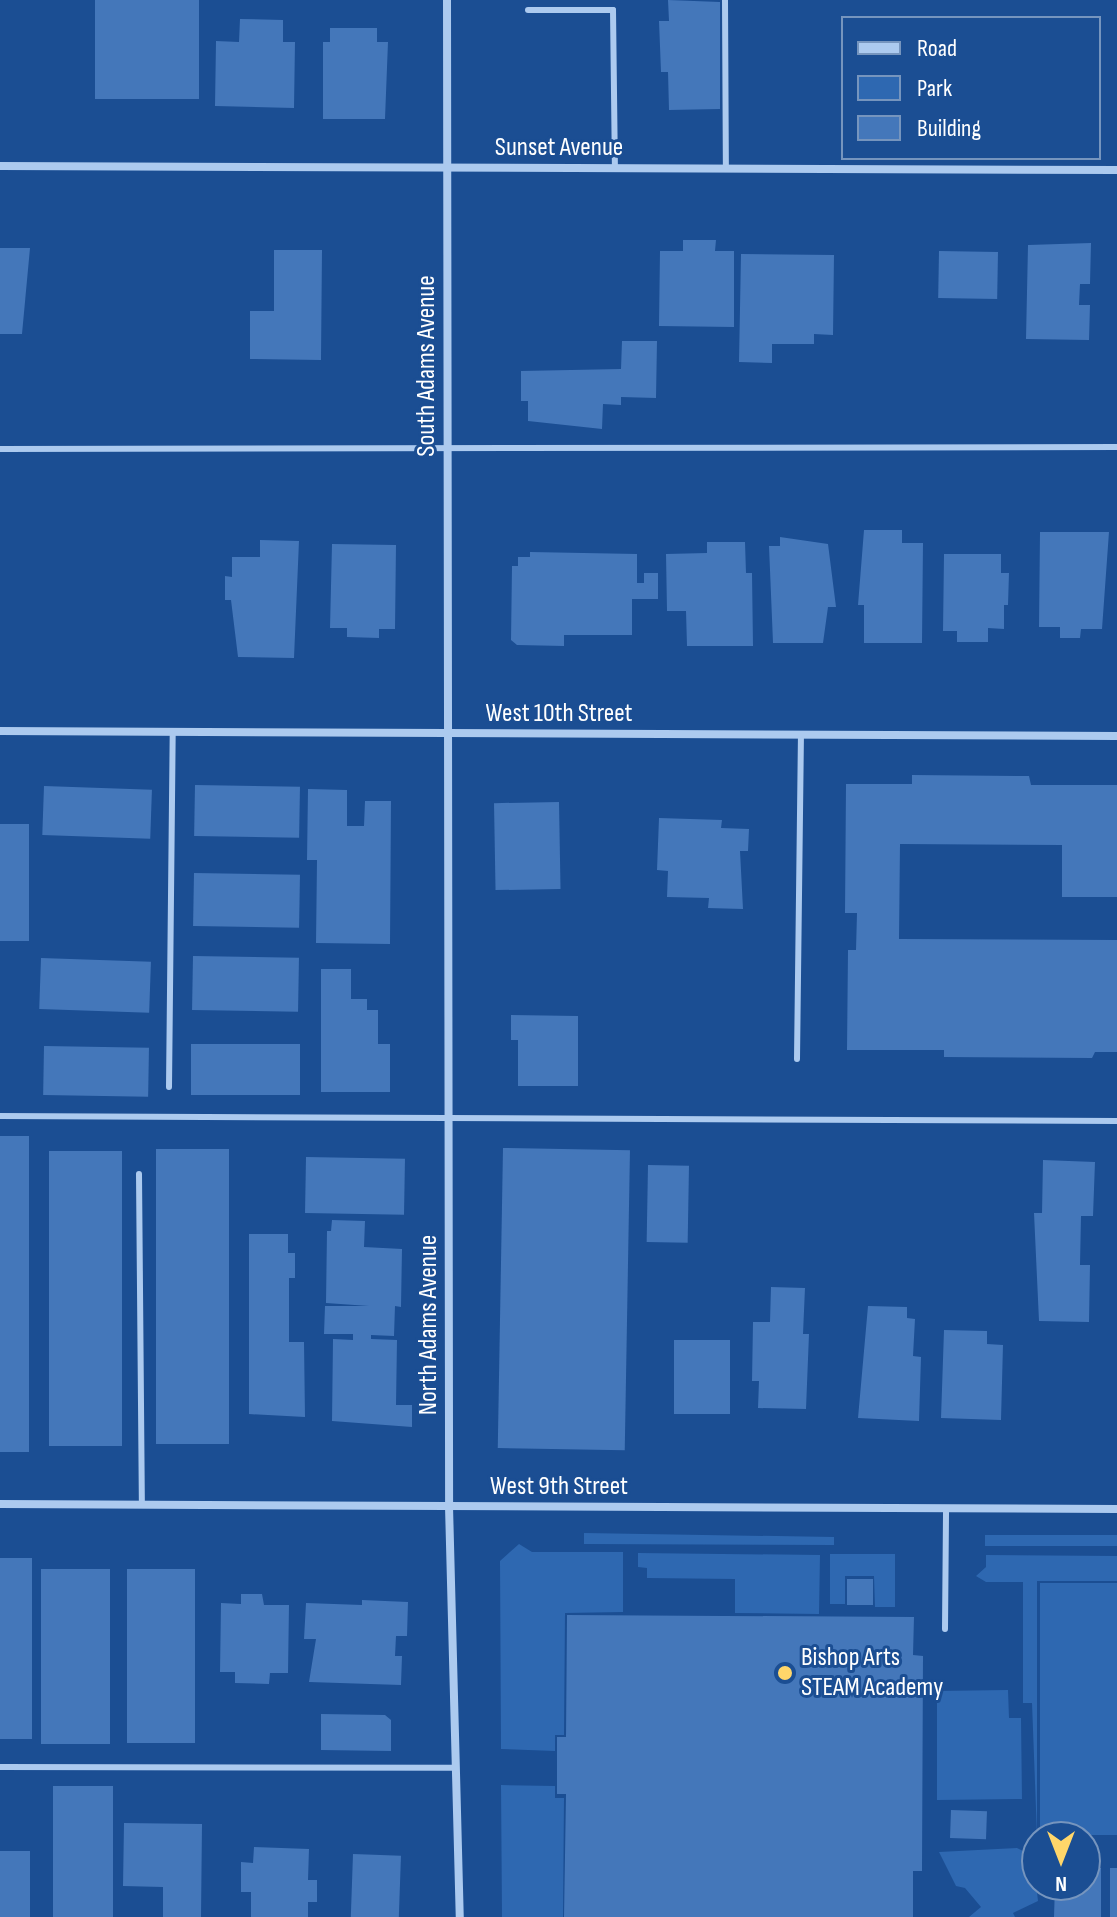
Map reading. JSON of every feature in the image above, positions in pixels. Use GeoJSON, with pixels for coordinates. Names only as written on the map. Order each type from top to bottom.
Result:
{"type":"FeatureCollection","features":[{"type":"Feature","properties":{"kind":"street","name":"South Adams Avenue"},"geometry":{"type":"LineString","coordinates":[[447,0],[447,733]]}},
{"type":"Feature","properties":{"kind":"street","name":"Sunset Avenue"},"geometry":{"type":"LineString","coordinates":[[0,166],[1117,170]]}},
{"type":"Feature","properties":{"kind":"street","name":"West 10th Street"},"geometry":{"type":"LineString","coordinates":[[0,731],[1117,736]]}},
{"type":"Feature","properties":{"kind":"street","name":"North Adams Avenue"},"geometry":{"type":"LineString","coordinates":[[447,733],[449,1506],[460,1917]]}},
{"type":"Feature","properties":{"kind":"street","name":"West 9th Street"},"geometry":{"type":"LineString","coordinates":[[0,1504],[1117,1509]]}},
{"type":"Feature","properties":{"kind":"lane"},"geometry":{"type":"LineString","coordinates":[[725,0],[726,168]]}},
{"type":"Feature","properties":{"kind":"lane"},"geometry":{"type":"LineString","coordinates":[[528,10],[613,10],[615,168]]}},
{"type":"Feature","properties":{"kind":"lane"},"geometry":{"type":"LineString","coordinates":[[0,449],[447,451],[1117,447]]}},
{"type":"Feature","properties":{"kind":"lane"},"geometry":{"type":"LineString","coordinates":[[169,1087],[173,733]]}},
{"type":"Feature","properties":{"kind":"lane"},"geometry":{"type":"LineString","coordinates":[[797,1059],[801,735]]}},
{"type":"Feature","properties":{"kind":"lane"},"geometry":{"type":"LineString","coordinates":[[0,1116],[448,1115],[1117,1121]]}},
{"type":"Feature","properties":{"kind":"lane"},"geometry":{"type":"LineString","coordinates":[[139,1174],[142,1504]]}},
{"type":"Feature","properties":{"kind":"lane"},"geometry":{"type":"LineString","coordinates":[[945,1629],[946,1509]]}},
{"type":"Feature","properties":{"kind":"lane"},"geometry":{"type":"LineString","coordinates":[[0,1767],[456,1768]]}},
{"type":"Feature","properties":{"kind":"green space"},"geometry":{"type":"Polygon","coordinates":[[[584,1533],[834,1537],[834,1545],[584,1544],[584,1533]]]}},
{"type":"Feature","properties":{"kind":"green space"},"geometry":{"type":"Polygon","coordinates":[[[985,1535],[1117,1535],[1117,1546],[985,1546],[985,1535]]]}},
{"type":"Feature","properties":{"kind":"green space"},"geometry":{"type":"Polygon","coordinates":[[[519,1544],[532,1552],[623,1552],[623,1612],[565,1613],[564,1735],[555,1735],[555,1751],[501,1749],[500,1561],[519,1544]]]}},
{"type":"Feature","properties":{"kind":"green space"},"geometry":{"type":"Polygon","coordinates":[[[638,1553],[820,1555],[819,1614],[735,1613],[735,1579],[647,1578],[647,1568],[638,1567],[638,1553]]]}},
{"type":"Feature","properties":{"kind":"green space"},"geometry":{"type":"Polygon","coordinates":[[[830,1554],[895,1554],[895,1607],[875,1607],[874,1576],[845,1576],[845,1604],[830,1604],[830,1554]]]}},
{"type":"Feature","properties":{"kind":"green space"},"geometry":{"type":"Polygon","coordinates":[[[986,1555],[1117,1556],[1117,1581],[1037,1581],[1037,1821],[1032,1703],[1023,1703],[1023,1582],[986,1582],[976,1576],[986,1567],[986,1555]]]}},
{"type":"Feature","properties":{"kind":"green space"},"geometry":{"type":"Polygon","coordinates":[[[1040,1583],[1117,1583],[1117,1835],[1101,1835],[1101,1821],[1040,1821],[1040,1583]]]}},
{"type":"Feature","properties":{"kind":"green space"},"geometry":{"type":"Polygon","coordinates":[[[1008,1690],[1009,1718],[1021,1718],[1022,1799],[937,1800],[937,1691],[1008,1690]]]}},
{"type":"Feature","properties":{"kind":"green space"},"geometry":{"type":"Polygon","coordinates":[[[501,1785],[555,1786],[555,1798],[564,1798],[563,1917],[502,1917],[501,1785]]]}},
{"type":"Feature","properties":{"kind":"green space"},"geometry":{"type":"Polygon","coordinates":[[[1017,1848],[1021,1850],[1021,1901],[1038,1901],[1013,1913],[1015,1917],[969,1917],[981,1907],[965,1888],[956,1886],[939,1852],[1017,1848]]]}},
{"type":"Feature","properties":{"kind":"building"},"geometry":{"type":"Polygon","coordinates":[[[95,0],[199,0],[199,99],[95,99],[95,0]]]}},
{"type":"Feature","properties":{"kind":"building"},"geometry":{"type":"Polygon","coordinates":[[[668,0],[720,2],[720,109],[669,110],[668,72],[661,72],[659,21],[669,21],[668,0]]]}},
{"type":"Feature","properties":{"kind":"building"},"geometry":{"type":"Polygon","coordinates":[[[240,19],[283,20],[283,42],[295,42],[294,108],[215,106],[216,41],[239,42],[240,19]]]}},
{"type":"Feature","properties":{"kind":"building"},"geometry":{"type":"Polygon","coordinates":[[[330,28],[377,28],[377,42],[388,42],[385,119],[323,119],[323,42],[330,42],[330,28]]]}},
{"type":"Feature","properties":{"kind":"building"},"geometry":{"type":"Polygon","coordinates":[[[683,240],[716,240],[715,251],[734,251],[734,327],[659,326],[660,251],[683,251],[683,240]]]}},
{"type":"Feature","properties":{"kind":"building"},"geometry":{"type":"Polygon","coordinates":[[[1091,243],[1090,284],[1080,284],[1079,305],[1090,305],[1089,340],[1026,339],[1028,245],[1091,243]]]}},
{"type":"Feature","properties":{"kind":"building"},"geometry":{"type":"Polygon","coordinates":[[[0,248],[30,248],[22,334],[0,334],[0,248]]]}},
{"type":"Feature","properties":{"kind":"building"},"geometry":{"type":"Polygon","coordinates":[[[274,250],[322,250],[321,360],[250,359],[250,311],[274,311],[274,250]]]}},
{"type":"Feature","properties":{"kind":"building"},"geometry":{"type":"Polygon","coordinates":[[[939,251],[998,252],[997,299],[938,298],[939,251]]]}},
{"type":"Feature","properties":{"kind":"building"},"geometry":{"type":"Polygon","coordinates":[[[741,254],[834,255],[833,335],[814,334],[814,344],[772,344],[772,363],[739,362],[741,254]]]}},
{"type":"Feature","properties":{"kind":"building"},"geometry":{"type":"Polygon","coordinates":[[[622,341],[657,341],[656,398],[621,397],[621,405],[603,404],[602,429],[528,421],[528,401],[521,401],[521,371],[621,369],[622,341]]]}},
{"type":"Feature","properties":{"kind":"building"},"geometry":{"type":"Polygon","coordinates":[[[864,530],[902,530],[902,543],[923,543],[922,643],[864,643],[864,605],[858,605],[864,530]]]}},
{"type":"Feature","properties":{"kind":"building"},"geometry":{"type":"Polygon","coordinates":[[[1040,532],[1109,532],[1102,629],[1081,629],[1080,638],[1060,638],[1060,627],[1039,627],[1040,532]]]}},
{"type":"Feature","properties":{"kind":"building"},"geometry":{"type":"Polygon","coordinates":[[[780,537],[828,544],[836,607],[828,607],[823,643],[773,643],[769,546],[780,546],[780,537]]]}},
{"type":"Feature","properties":{"kind":"building"},"geometry":{"type":"Polygon","coordinates":[[[260,540],[299,541],[294,658],[238,657],[231,600],[225,600],[225,576],[232,577],[232,557],[260,557],[260,540]]]}},
{"type":"Feature","properties":{"kind":"building"},"geometry":{"type":"Polygon","coordinates":[[[707,542],[745,542],[746,573],[752,573],[753,646],[687,646],[686,611],[667,611],[666,554],[707,553],[707,542]]]}},
{"type":"Feature","properties":{"kind":"building"},"geometry":{"type":"Polygon","coordinates":[[[332,544],[396,545],[395,629],[379,629],[379,638],[347,637],[347,628],[330,628],[332,544]]]}},
{"type":"Feature","properties":{"kind":"building"},"geometry":{"type":"Polygon","coordinates":[[[530,552],[637,554],[637,583],[644,583],[644,573],[658,573],[658,599],[632,599],[632,635],[564,635],[564,646],[517,645],[511,640],[512,566],[518,566],[518,557],[530,557],[530,552]]]}},
{"type":"Feature","properties":{"kind":"building"},"geometry":{"type":"Polygon","coordinates":[[[944,554],[1001,554],[1001,573],[1009,573],[1008,605],[1004,605],[1004,629],[988,628],[988,642],[957,642],[957,631],[943,631],[944,554]]]}},
{"type":"Feature","properties":{"kind":"building"},"geometry":{"type":"Polygon","coordinates":[[[912,775],[1029,776],[1031,785],[1117,785],[1117,897],[1062,897],[1062,845],[900,844],[899,939],[1117,940],[1117,1052],[1095,1052],[1092,1058],[944,1057],[944,1050],[847,1050],[848,950],[856,950],[857,913],[845,913],[846,784],[912,784],[912,775]]]}},
{"type":"Feature","properties":{"kind":"building"},"geometry":{"type":"Polygon","coordinates":[[[195,785],[300,787],[299,838],[194,836],[195,785]]]}},
{"type":"Feature","properties":{"kind":"building"},"geometry":{"type":"Polygon","coordinates":[[[44,786],[152,790],[150,839],[42,835],[44,786]]]}},
{"type":"Feature","properties":{"kind":"building"},"geometry":{"type":"Polygon","coordinates":[[[308,789],[347,790],[347,826],[364,826],[365,801],[391,801],[390,944],[316,943],[317,860],[307,860],[308,789]]]}},
{"type":"Feature","properties":{"kind":"building"},"geometry":{"type":"Polygon","coordinates":[[[559,802],[561,889],[496,890],[494,803],[559,802]]]}},
{"type":"Feature","properties":{"kind":"building"},"geometry":{"type":"Polygon","coordinates":[[[659,818],[722,820],[721,828],[749,829],[748,851],[740,851],[743,909],[708,908],[709,898],[667,897],[668,871],[657,870],[659,818]]]}},
{"type":"Feature","properties":{"kind":"building"},"geometry":{"type":"Polygon","coordinates":[[[0,824],[29,824],[29,941],[0,941],[0,824]]]}},
{"type":"Feature","properties":{"kind":"building"},"geometry":{"type":"Polygon","coordinates":[[[194,873],[300,875],[299,928],[193,926],[194,873]]]}},
{"type":"Feature","properties":{"kind":"building"},"geometry":{"type":"Polygon","coordinates":[[[193,956],[299,958],[298,1012],[192,1010],[193,956]]]}},
{"type":"Feature","properties":{"kind":"building"},"geometry":{"type":"Polygon","coordinates":[[[41,958],[151,962],[149,1013],[39,1009],[41,958]]]}},
{"type":"Feature","properties":{"kind":"building"},"geometry":{"type":"Polygon","coordinates":[[[321,969],[351,969],[351,999],[367,999],[367,1010],[378,1010],[378,1044],[390,1044],[390,1092],[321,1092],[321,969]]]}},
{"type":"Feature","properties":{"kind":"building"},"geometry":{"type":"Polygon","coordinates":[[[511,1015],[578,1016],[578,1086],[518,1086],[518,1040],[511,1040],[511,1015]]]}},
{"type":"Feature","properties":{"kind":"building"},"geometry":{"type":"Polygon","coordinates":[[[191,1044],[300,1044],[300,1095],[191,1095],[191,1044]]]}},
{"type":"Feature","properties":{"kind":"building"},"geometry":{"type":"Polygon","coordinates":[[[44,1046],[149,1048],[148,1097],[43,1095],[44,1046]]]}},
{"type":"Feature","properties":{"kind":"building"},"geometry":{"type":"Polygon","coordinates":[[[0,1136],[29,1136],[29,1452],[0,1452],[0,1136]]]}},
{"type":"Feature","properties":{"kind":"building"},"geometry":{"type":"Polygon","coordinates":[[[503,1148],[630,1150],[625,1450],[498,1448],[503,1148]]]}},
{"type":"Feature","properties":{"kind":"building"},"geometry":{"type":"Polygon","coordinates":[[[156,1149],[229,1149],[229,1444],[156,1444],[156,1149]]]}},
{"type":"Feature","properties":{"kind":"building"},"geometry":{"type":"Polygon","coordinates":[[[49,1151],[122,1151],[122,1446],[49,1446],[49,1151]]]}},
{"type":"Feature","properties":{"kind":"building"},"geometry":{"type":"Polygon","coordinates":[[[306,1157],[405,1159],[404,1215],[305,1213],[306,1157]]]}},
{"type":"Feature","properties":{"kind":"building"},"geometry":{"type":"Polygon","coordinates":[[[1043,1160],[1095,1162],[1093,1216],[1081,1216],[1080,1265],[1090,1265],[1089,1322],[1039,1321],[1034,1213],[1042,1213],[1043,1160]]]}},
{"type":"Feature","properties":{"kind":"building"},"geometry":{"type":"Polygon","coordinates":[[[648,1165],[689,1166],[688,1243],[647,1242],[648,1165]]]}},
{"type":"Feature","properties":{"kind":"building"},"geometry":{"type":"Polygon","coordinates":[[[332,1220],[365,1221],[364,1247],[402,1249],[401,1307],[395,1306],[394,1336],[371,1335],[371,1339],[397,1340],[396,1405],[412,1405],[412,1427],[332,1421],[333,1339],[353,1340],[353,1334],[324,1334],[325,1306],[369,1306],[326,1303],[327,1231],[331,1231],[332,1220]]]}},
{"type":"Feature","properties":{"kind":"building"},"geometry":{"type":"Polygon","coordinates":[[[249,1234],[288,1234],[288,1253],[295,1253],[295,1278],[289,1278],[289,1342],[304,1342],[305,1417],[249,1414],[249,1234]]]}},
{"type":"Feature","properties":{"kind":"building"},"geometry":{"type":"Polygon","coordinates":[[[771,1287],[805,1288],[803,1334],[809,1334],[806,1409],[758,1408],[759,1381],[752,1381],[753,1322],[770,1322],[771,1287]]]}},
{"type":"Feature","properties":{"kind":"building"},"geometry":{"type":"Polygon","coordinates":[[[868,1306],[907,1307],[907,1318],[915,1319],[913,1356],[921,1357],[919,1421],[858,1418],[868,1306]]]}},
{"type":"Feature","properties":{"kind":"building"},"geometry":{"type":"Polygon","coordinates":[[[944,1330],[987,1331],[987,1344],[1003,1345],[1001,1420],[941,1418],[944,1330]]]}},
{"type":"Feature","properties":{"kind":"building"},"geometry":{"type":"Polygon","coordinates":[[[674,1340],[730,1340],[730,1414],[674,1414],[674,1340]]]}},
{"type":"Feature","properties":{"kind":"building"},"geometry":{"type":"Polygon","coordinates":[[[0,1558],[32,1558],[32,1739],[0,1739],[0,1558]]]}},
{"type":"Feature","properties":{"kind":"building"},"geometry":{"type":"Polygon","coordinates":[[[41,1569],[110,1569],[110,1744],[41,1744],[41,1569]]]}},
{"type":"Feature","properties":{"kind":"building"},"geometry":{"type":"Polygon","coordinates":[[[127,1569],[195,1569],[195,1743],[127,1743],[127,1569]]]}},
{"type":"Feature","properties":{"kind":"building"},"geometry":{"type":"Polygon","coordinates":[[[847,1579],[873,1579],[873,1605],[847,1605],[847,1579]]]}},
{"type":"Feature","properties":{"kind":"building"},"geometry":{"type":"Polygon","coordinates":[[[241,1594],[262,1594],[264,1605],[289,1605],[288,1673],[270,1673],[269,1684],[235,1683],[235,1672],[220,1672],[221,1603],[241,1604],[241,1594]]]}},
{"type":"Feature","properties":{"kind":"building"},"geometry":{"type":"Polygon","coordinates":[[[362,1600],[408,1602],[407,1636],[396,1636],[395,1656],[402,1656],[401,1685],[309,1682],[316,1639],[304,1639],[306,1603],[362,1605],[362,1600]]]}},
{"type":"Feature","properties":{"kind":"building"},"geometry":{"type":"Polygon","coordinates":[[[567,1615],[914,1617],[913,1655],[923,1656],[922,1871],[913,1871],[913,1917],[564,1917],[566,1794],[557,1794],[557,1737],[566,1737],[567,1615]]]}},
{"type":"Feature","properties":{"kind":"building"},"geometry":{"type":"Polygon","coordinates":[[[321,1714],[385,1715],[391,1720],[391,1751],[321,1750],[321,1714]]]}},
{"type":"Feature","properties":{"kind":"building"},"geometry":{"type":"Polygon","coordinates":[[[53,1786],[113,1786],[113,1917],[53,1917],[53,1786]]]}},
{"type":"Feature","properties":{"kind":"building"},"geometry":{"type":"Polygon","coordinates":[[[951,1810],[987,1811],[986,1839],[950,1838],[951,1810]]]}},
{"type":"Feature","properties":{"kind":"building"},"geometry":{"type":"Polygon","coordinates":[[[124,1823],[202,1824],[201,1917],[163,1917],[163,1887],[123,1886],[124,1823]]]}},
{"type":"Feature","properties":{"kind":"building"},"geometry":{"type":"Polygon","coordinates":[[[254,1847],[309,1849],[308,1880],[317,1880],[317,1902],[308,1902],[308,1917],[251,1917],[251,1892],[241,1892],[241,1862],[253,1863],[254,1847]]]}},
{"type":"Feature","properties":{"kind":"building"},"geometry":{"type":"Polygon","coordinates":[[[0,1851],[30,1851],[30,1917],[0,1917],[0,1851]]]}},
{"type":"Feature","properties":{"kind":"building"},"geometry":{"type":"Polygon","coordinates":[[[353,1854],[401,1856],[399,1917],[351,1917],[353,1854]]]}},
{"type":"Feature","properties":{"kind":"building"},"geometry":{"type":"Polygon","coordinates":[[[1110,1868],[1117,1868],[1117,1917],[1110,1917],[1110,1868]]]}},
{"type":"Feature","properties":{"kind":"building"},"geometry":{"type":"Polygon","coordinates":[[[1054,1901],[1101,1901],[1101,1917],[1054,1917],[1054,1901]]]}},
{"type":"Feature","properties":{"kind":"place","name":"Bishop Arts STEAM Academy"},"geometry":{"type":"Point","coordinates":[785,1673]}}]}
